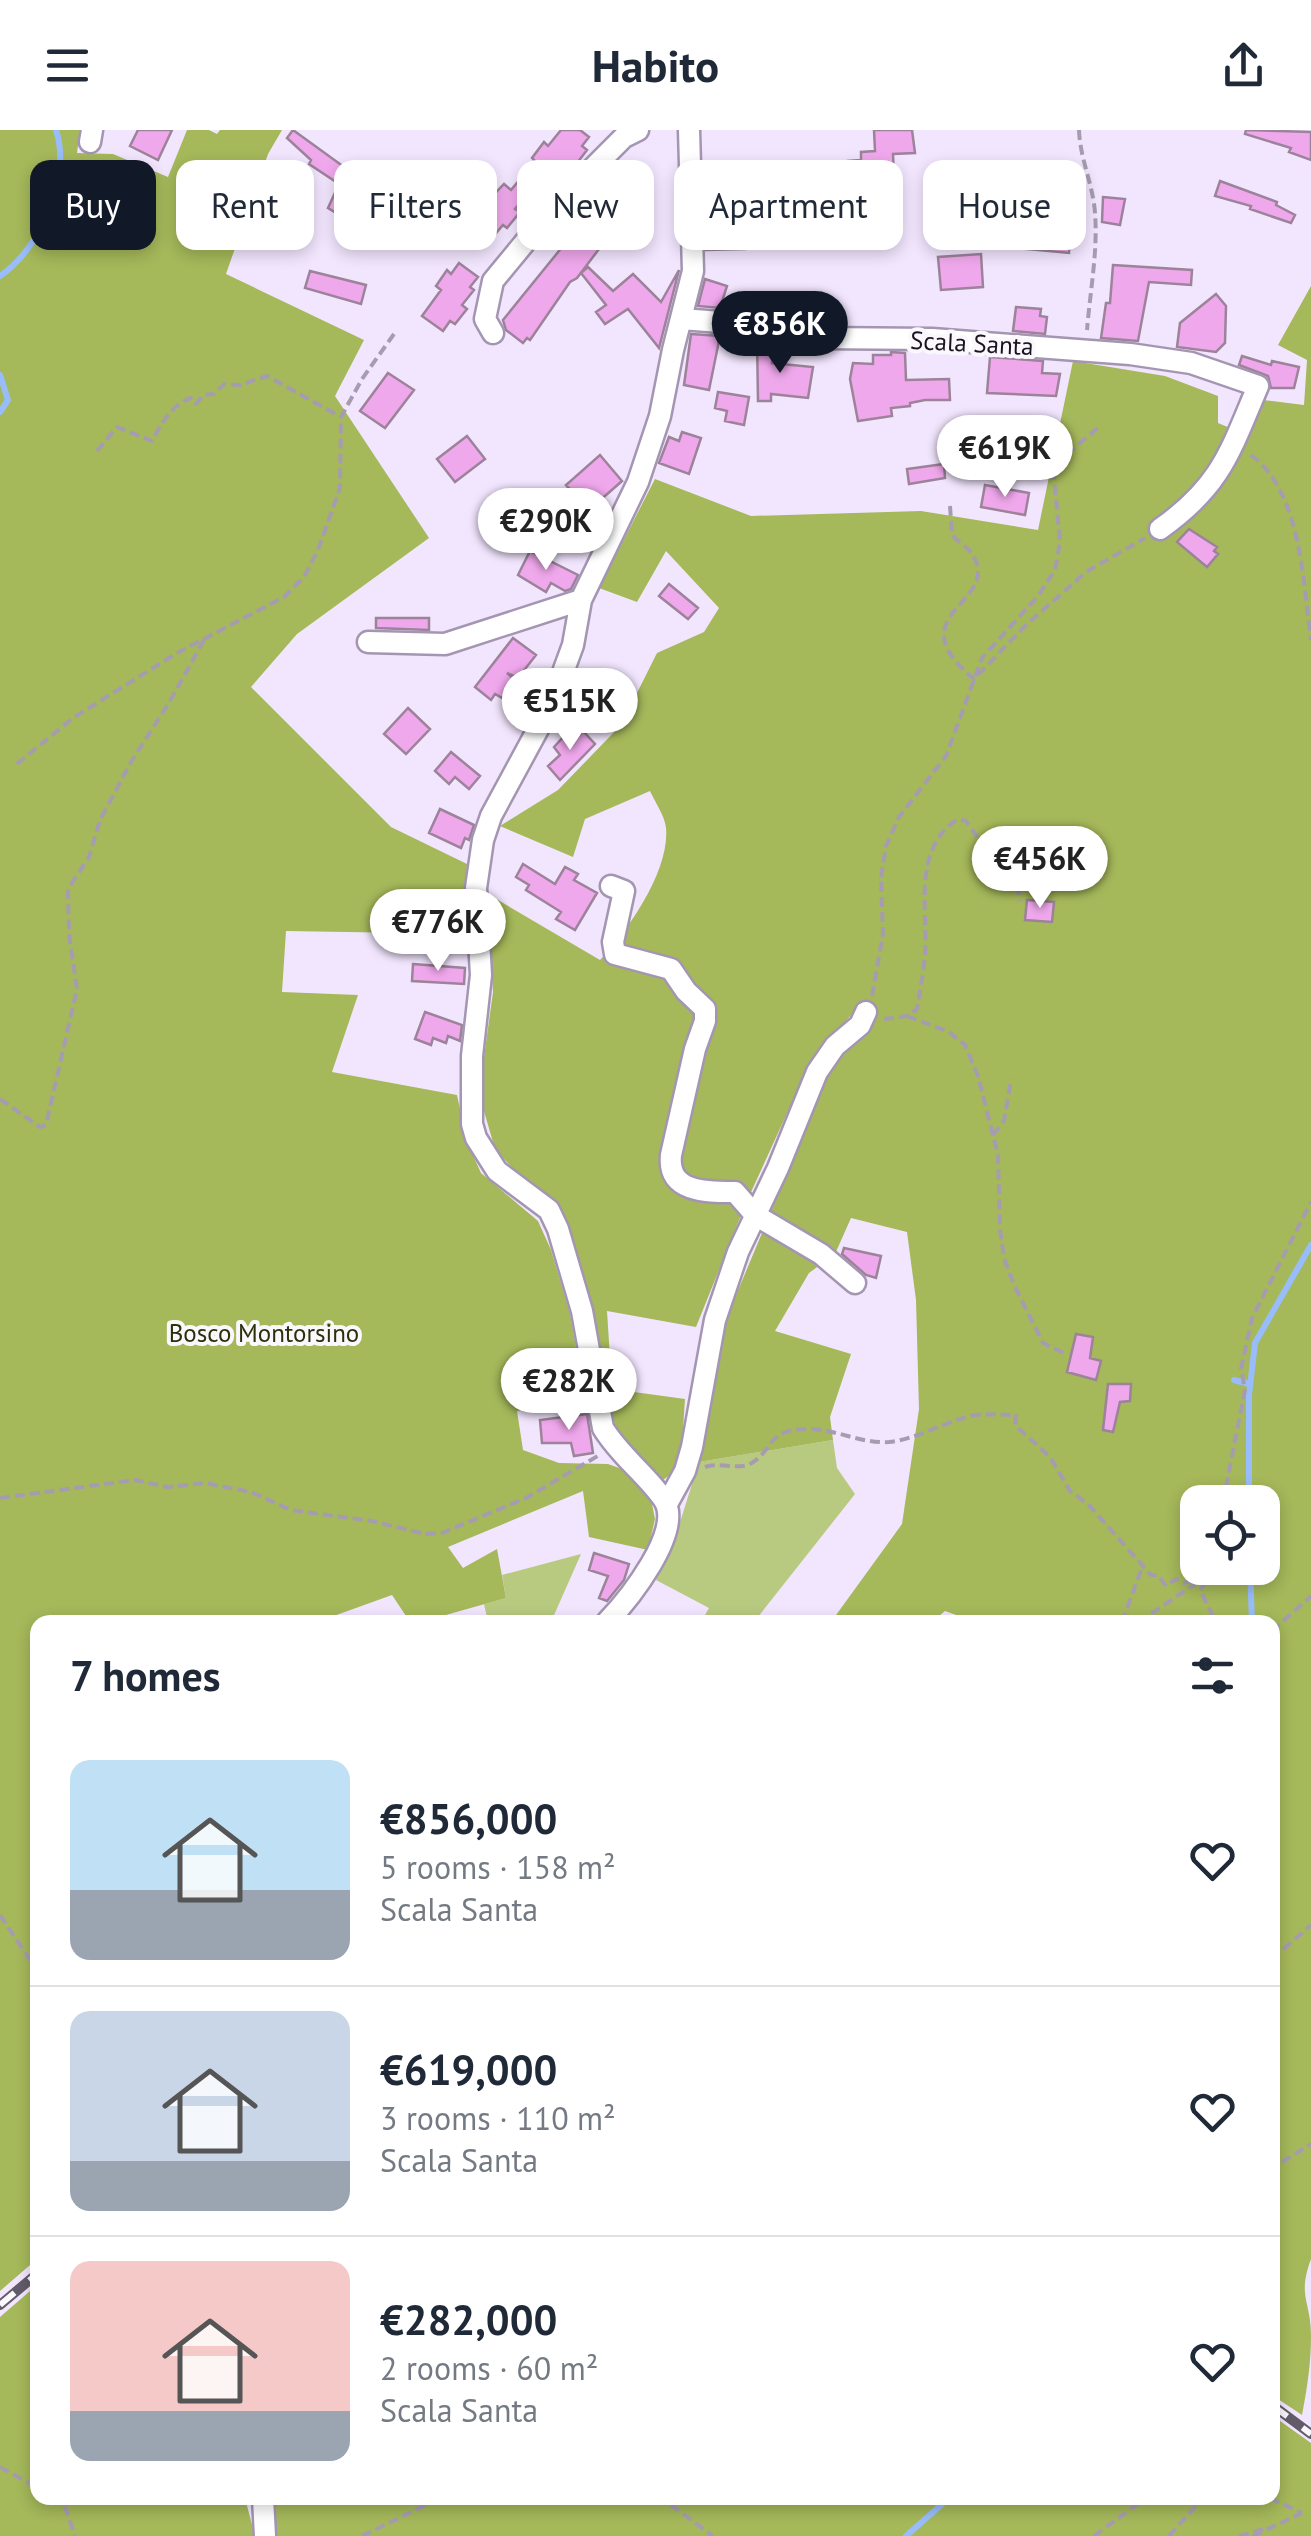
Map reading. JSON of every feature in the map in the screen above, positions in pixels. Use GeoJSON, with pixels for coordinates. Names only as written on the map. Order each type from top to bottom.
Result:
{"type":"FeatureCollection","features":[{"type":"Feature","properties":{"kind":"street"},"geometry":{"type":"LineString","coordinates":[[493,334],[485,319],[494,281],[554,206],[624,136],[638,130]]}},
{"type":"Feature","properties":{"kind":"street"},"geometry":{"type":"LineString","coordinates":[[612,1615],[656,1557],[669,1517],[666,1504],[614,1446],[603,1428],[579,1299],[549,1210],[498,1171],[476,1138],[472,1124],[472,1056],[481,975],[476,888],[491,816],[552,705],[573,645],[582,600],[638,482],[660,416],[693,271],[689,130]]}},
{"type":"Feature","properties":{"kind":"street","name":"Scala Santa"},"geometry":{"type":"LineString","coordinates":[[682,319],[770,326],[820,338],[950,340],[1191,362],[1258,386],[1234,442]]}},
{"type":"Feature","properties":{"kind":"street"},"geometry":{"type":"LineString","coordinates":[[1160,529],[1192,507],[1217,477],[1234,442]]}},
{"type":"Feature","properties":{"kind":"street"},"geometry":{"type":"LineString","coordinates":[[368,642],[446,644],[582,600]]}},
{"type":"Feature","properties":{"kind":"street"},"geometry":{"type":"LineString","coordinates":[[612,886],[624,891],[615,930],[615,954],[671,970],[705,1009],[706,1021],[688,1076],[670,1168],[686,1186],[698,1192],[735,1192],[755,1216],[821,1254],[855,1283]]}},
{"type":"Feature","properties":{"kind":"street"},"geometry":{"type":"LineString","coordinates":[[666,1504],[685,1471],[715,1320],[738,1252],[817,1072],[835,1046],[863,1018]]}},
{"type":"Feature","properties":{"kind":"street"},"geometry":{"type":"LineString","coordinates":[[263,2505],[265,2536]]}},
{"type":"Feature","properties":{"kind":"path"},"geometry":{"type":"LineString","coordinates":[[1079,130],[1080,155],[1096,214],[1086,350]]}},
{"type":"Feature","properties":{"kind":"path"},"geometry":{"type":"LineString","coordinates":[[17,764],[73,718],[206,636],[284,598],[304,576],[318,550],[340,488],[341,417],[362,378],[394,334]]}},
{"type":"Feature","properties":{"kind":"path"},"geometry":{"type":"LineString","coordinates":[[97,451],[117,428],[152,441],[168,414],[185,399],[191,398],[196,404],[203,395],[214,394],[224,384],[267,376],[341,417]]}},
{"type":"Feature","properties":{"kind":"path"},"geometry":{"type":"LineString","coordinates":[[1064,1353],[1043,1343],[1004,1258],[998,1155],[978,1076],[965,1046],[948,1032],[907,1016],[863,1018],[878,974],[884,934],[880,878],[886,846],[899,817],[946,756],[963,701],[982,658],[1038,596],[1055,570],[1060,542],[1054,477],[1062,458],[1100,426]]}},
{"type":"Feature","properties":{"kind":"path"},"geometry":{"type":"LineString","coordinates":[[1234,442],[1260,462],[1287,500],[1311,640]]}},
{"type":"Feature","properties":{"kind":"path"},"geometry":{"type":"LineString","coordinates":[[950,506],[952,535],[974,554],[978,576],[946,625],[942,640],[950,656],[974,679]]}},
{"type":"Feature","properties":{"kind":"path"},"geometry":{"type":"LineString","coordinates":[[974,679],[1024,626],[1086,572],[1160,529]]}},
{"type":"Feature","properties":{"kind":"path"},"geometry":{"type":"LineString","coordinates":[[0,1099],[40,1128],[46,1125],[77,989],[68,889],[89,857],[100,820],[131,762],[206,636]]}},
{"type":"Feature","properties":{"kind":"path"},"geometry":{"type":"LineString","coordinates":[[907,1016],[917,1009],[926,950],[924,879],[938,840],[950,824],[958,819],[966,821],[992,858],[1015,874],[1020,901]]}},
{"type":"Feature","properties":{"kind":"path"},"geometry":{"type":"LineString","coordinates":[[993,1136],[1004,1121],[1011,1079]]}},
{"type":"Feature","properties":{"kind":"path"},"geometry":{"type":"LineString","coordinates":[[0,1109],[6,1104]]}},
{"type":"Feature","properties":{"kind":"path"},"geometry":{"type":"LineString","coordinates":[[1225,1485],[1244,1390],[1241,1369],[1252,1318],[1311,1202]]}},
{"type":"Feature","properties":{"kind":"path"},"geometry":{"type":"LineString","coordinates":[[685,1471],[716,1463],[752,1463],[779,1434],[794,1430],[810,1428],[886,1442],[972,1416],[1016,1414],[1014,1425],[1050,1457],[1070,1491],[1088,1504],[1151,1575],[1158,1575],[1166,1586],[1176,1579],[1180,1581]]}},
{"type":"Feature","properties":{"kind":"path"},"geometry":{"type":"LineString","coordinates":[[0,1498],[135,1480],[168,1486],[205,1483],[251,1492],[291,1510],[372,1520],[425,1534],[442,1533],[556,1483],[614,1446]]}},
{"type":"Feature","properties":{"kind":"path"},"geometry":{"type":"LineString","coordinates":[[1125,1615],[1143,1566]]}},
{"type":"Feature","properties":{"kind":"path"},"geometry":{"type":"LineString","coordinates":[[1149,1615],[1190,1585]]}},
{"type":"Feature","properties":{"kind":"path"},"geometry":{"type":"LineString","coordinates":[[1205,1585],[1200,1590],[1212,1615]]}},
{"type":"Feature","properties":{"kind":"path"},"geometry":{"type":"LineString","coordinates":[[1280,1621],[1311,1596]]}},
{"type":"Feature","properties":{"kind":"path"},"geometry":{"type":"LineString","coordinates":[[0,1915],[30,1960]]}},
{"type":"Feature","properties":{"kind":"path"},"geometry":{"type":"LineString","coordinates":[[1280,1952],[1311,1924]]}},
{"type":"Feature","properties":{"kind":"path"},"geometry":{"type":"LineString","coordinates":[[1282,2162],[1311,2144]]}},
{"type":"Feature","properties":{"kind":"path"},"geometry":{"type":"LineString","coordinates":[[0,2466],[30,2483]]}},
{"type":"Feature","properties":{"kind":"path"},"geometry":{"type":"LineString","coordinates":[[1253,2536],[1302,2513],[1280,2503]]}},
{"type":"Feature","properties":{"kind":"path"},"geometry":{"type":"LineString","coordinates":[[64,2505],[75,2536]]}},
{"type":"Feature","properties":{"kind":"path"},"geometry":{"type":"LineString","coordinates":[[362,2536],[426,2505]]}},
{"type":"Feature","properties":{"kind":"path"},"geometry":{"type":"LineString","coordinates":[[672,2505],[713,2536]]}},
{"type":"Feature","properties":{"kind":"path"},"geometry":{"type":"LineString","coordinates":[[1094,2536],[1136,2505]]}},
{"type":"Feature","properties":{"kind":"path"},"geometry":{"type":"LineString","coordinates":[[1170,2536],[1197,2505]]}},
{"type":"Feature","properties":{"kind":"path"},"geometry":{"type":"LineString","coordinates":[[1239,2536],[1276,2526]]}},
{"type":"Feature","properties":{"kind":"green space","name":"Bosco Montorsino"},"geometry":{"type":"Polygon","coordinates":[[[0,130],[80,130],[77,153],[113,154],[127,160],[30,160],[30,250],[156,250],[156,172],[168,177],[187,130],[217,134],[220,130],[282,130],[266,160],[176,160],[176,250],[234,250],[226,274],[364,340],[335,396],[429,538],[297,634],[251,687],[391,827],[467,864],[468,934],[286,931],[282,992],[358,995],[332,1072],[457,1095],[467,1142],[481,1173],[538,1221],[570,1313],[585,1400],[517,1411],[523,1450],[559,1463],[608,1464],[622,1469],[651,1499],[655,1519],[648,1550],[589,1537],[583,1491],[448,1547],[463,1568],[497,1549],[506,1598],[446,1615],[405,1615],[392,1595],[336,1615],[30,1615],[30,2265],[0,2291],[0,130]]]}},
{"type":"Feature","properties":{"kind":"green space"},"geometry":{"type":"Polygon","coordinates":[[[1311,286],[1311,2259],[1305,2291],[1311,2336],[1302,2415],[1280,2400],[1280,1615],[956,1615],[945,1611],[940,1615],[836,1615],[902,1524],[919,1409],[916,1300],[907,1232],[851,1218],[835,1254],[809,1273],[775,1331],[851,1354],[830,1417],[833,1440],[699,1462],[724,1324],[830,1070],[870,1023],[876,1006],[859,1006],[811,1061],[746,1203],[696,1327],[607,1311],[612,1389],[685,1399],[682,1445],[674,1472],[663,1480],[622,1440],[604,1401],[573,1246],[560,1207],[515,1171],[495,1149],[479,1094],[493,992],[486,893],[600,960],[634,917],[661,862],[666,828],[650,791],[585,819],[573,857],[500,826],[558,790],[621,725],[657,653],[704,632],[719,608],[666,551],[637,602],[599,588],[655,479],[751,516],[921,511],[1038,530],[1073,361],[1165,376],[1218,396],[1218,423],[1247,435],[1263,400],[1304,405],[1307,360],[1278,345],[1311,286]]]}},
{"type":"Feature","properties":{"kind":"green space"},"geometry":{"type":"Polygon","coordinates":[[[833,1440],[837,1468],[855,1494],[760,1615],[705,1615],[709,1608],[656,1580],[675,1538],[699,1462],[833,1440]]]}},
{"type":"Feature","properties":{"kind":"green space"},"geometry":{"type":"Polygon","coordinates":[[[581,1554],[554,1615],[486,1615],[484,1604],[506,1598],[502,1575],[581,1554]]]}},
{"type":"Feature","properties":{"kind":"green space"},"geometry":{"type":"Polygon","coordinates":[[[30,2291],[30,2505],[247,2505],[255,2536],[0,2536],[0,2317],[30,2291]]]}},
{"type":"Feature","properties":{"kind":"green space"},"geometry":{"type":"Polygon","coordinates":[[[1280,2421],[1311,2443],[1311,2536],[272,2536],[271,2505],[1280,2505],[1280,2421]]]}},
{"type":"Feature","properties":{"kind":"building"},"geometry":{"type":"Polygon","coordinates":[[[138,130],[172,130],[158,160],[130,146],[138,130]]]}},
{"type":"Feature","properties":{"kind":"building"},"geometry":{"type":"Polygon","coordinates":[[[293,130],[334,160],[334,181],[314,167],[314,160],[287,138],[293,130]]]}},
{"type":"Feature","properties":{"kind":"building"},"geometry":{"type":"Polygon","coordinates":[[[561,130],[580,130],[589,137],[582,146],[587,150],[579,160],[532,158],[544,142],[548,146],[561,130]]]}},
{"type":"Feature","properties":{"kind":"building"},"geometry":{"type":"Polygon","coordinates":[[[874,130],[912,130],[915,153],[893,154],[893,160],[861,160],[861,152],[875,151],[874,130]]]}},
{"type":"Feature","properties":{"kind":"building"},"geometry":{"type":"Polygon","coordinates":[[[1246,130],[1311,132],[1311,160],[1289,152],[1291,148],[1245,134],[1246,130]]]}},
{"type":"Feature","properties":{"kind":"building"},"geometry":{"type":"Polygon","coordinates":[[[1220,181],[1277,202],[1276,205],[1295,215],[1291,223],[1215,196],[1220,181]]]}},
{"type":"Feature","properties":{"kind":"building"},"geometry":{"type":"Polygon","coordinates":[[[517,183],[517,216],[507,228],[503,225],[497,232],[497,191],[504,184],[511,190],[517,183]]]}},
{"type":"Feature","properties":{"kind":"building"},"geometry":{"type":"Polygon","coordinates":[[[1103,197],[1125,199],[1120,225],[1102,222],[1103,197]]]}},
{"type":"Feature","properties":{"kind":"building"},"geometry":{"type":"Polygon","coordinates":[[[560,250],[598,250],[570,282],[530,340],[527,338],[523,343],[506,330],[503,320],[560,250]]]}},
{"type":"Feature","properties":{"kind":"building"},"geometry":{"type":"Polygon","coordinates":[[[981,254],[983,287],[941,290],[938,257],[981,254]]]}},
{"type":"Feature","properties":{"kind":"building"},"geometry":{"type":"Polygon","coordinates":[[[459,263],[478,277],[462,305],[467,309],[443,331],[422,316],[441,290],[436,286],[447,270],[451,274],[459,263]]]}},
{"type":"Feature","properties":{"kind":"building"},"geometry":{"type":"Polygon","coordinates":[[[1113,265],[1192,270],[1191,285],[1149,282],[1138,341],[1101,338],[1106,303],[1110,303],[1113,265]]]}},
{"type":"Feature","properties":{"kind":"building"},"geometry":{"type":"Polygon","coordinates":[[[588,267],[613,291],[633,274],[661,302],[679,270],[659,348],[628,309],[605,324],[596,312],[606,305],[581,273],[588,267]]]}},
{"type":"Feature","properties":{"kind":"building"},"geometry":{"type":"Polygon","coordinates":[[[310,271],[366,285],[361,304],[305,288],[310,271]]]}},
{"type":"Feature","properties":{"kind":"building"},"geometry":{"type":"Polygon","coordinates":[[[705,279],[727,286],[720,308],[698,306],[705,279]]]}},
{"type":"Feature","properties":{"kind":"building"},"geometry":{"type":"Polygon","coordinates":[[[1216,294],[1226,306],[1225,343],[1216,352],[1177,347],[1180,323],[1216,294]]]}},
{"type":"Feature","properties":{"kind":"building"},"geometry":{"type":"Polygon","coordinates":[[[1016,307],[1041,309],[1040,316],[1047,317],[1045,334],[1013,331],[1016,307]]]}},
{"type":"Feature","properties":{"kind":"building"},"geometry":{"type":"Polygon","coordinates":[[[691,334],[720,336],[709,390],[684,385],[691,334]]]}},
{"type":"Feature","properties":{"kind":"building"},"geometry":{"type":"Polygon","coordinates":[[[757,339],[773,341],[772,363],[813,367],[808,398],[771,394],[771,401],[758,401],[757,339]]]}},
{"type":"Feature","properties":{"kind":"building"},"geometry":{"type":"Polygon","coordinates":[[[905,353],[906,380],[949,379],[950,400],[910,403],[891,408],[892,416],[858,421],[850,379],[853,363],[873,364],[873,355],[905,353]]]}},
{"type":"Feature","properties":{"kind":"building"},"geometry":{"type":"Polygon","coordinates":[[[1242,356],[1271,365],[1272,361],[1299,367],[1294,388],[1271,388],[1268,376],[1239,365],[1242,356]]]}},
{"type":"Feature","properties":{"kind":"building"},"geometry":{"type":"Polygon","coordinates":[[[990,357],[1043,361],[1042,373],[1060,374],[1056,396],[987,393],[990,357]]]}},
{"type":"Feature","properties":{"kind":"building"},"geometry":{"type":"Polygon","coordinates":[[[388,373],[414,390],[385,428],[360,411],[388,373]]]}},
{"type":"Feature","properties":{"kind":"building"},"geometry":{"type":"Polygon","coordinates":[[[718,392],[749,397],[744,425],[725,421],[727,411],[715,408],[718,392]]]}},
{"type":"Feature","properties":{"kind":"building"},"geometry":{"type":"Polygon","coordinates":[[[682,432],[701,438],[689,474],[659,463],[669,437],[679,441],[682,432]]]}},
{"type":"Feature","properties":{"kind":"building"},"geometry":{"type":"Polygon","coordinates":[[[467,436],[485,459],[455,482],[437,459],[467,436]]]}},
{"type":"Feature","properties":{"kind":"building"},"geometry":{"type":"Polygon","coordinates":[[[600,455],[622,481],[589,510],[566,485],[600,455]]]}},
{"type":"Feature","properties":{"kind":"building"},"geometry":{"type":"Polygon","coordinates":[[[944,464],[945,478],[909,484],[907,469],[944,464]]]}},
{"type":"Feature","properties":{"kind":"building"},"geometry":{"type":"Polygon","coordinates":[[[985,485],[1029,493],[1025,515],[981,507],[985,485]]]}},
{"type":"Feature","properties":{"kind":"building"},"geometry":{"type":"Polygon","coordinates":[[[1189,529],[1217,547],[1214,551],[1218,554],[1207,567],[1177,542],[1189,529]]]}},
{"type":"Feature","properties":{"kind":"building"},"geometry":{"type":"Polygon","coordinates":[[[530,551],[578,575],[571,589],[565,591],[551,583],[546,592],[518,575],[530,551]]]}},
{"type":"Feature","properties":{"kind":"building"},"geometry":{"type":"Polygon","coordinates":[[[669,584],[698,608],[688,619],[659,596],[669,584]]]}},
{"type":"Feature","properties":{"kind":"building"},"geometry":{"type":"Polygon","coordinates":[[[376,618],[429,618],[429,630],[376,628],[376,618]]]}},
{"type":"Feature","properties":{"kind":"building"},"geometry":{"type":"Polygon","coordinates":[[[513,638],[536,655],[518,678],[507,673],[516,681],[502,698],[495,694],[491,700],[475,687],[513,638]]]}},
{"type":"Feature","properties":{"kind":"building"},"geometry":{"type":"Polygon","coordinates":[[[408,708],[430,729],[406,754],[384,734],[408,708]]]}},
{"type":"Feature","properties":{"kind":"building"},"geometry":{"type":"Polygon","coordinates":[[[583,731],[595,744],[560,780],[548,766],[560,755],[554,747],[567,733],[574,740],[583,731]]]}},
{"type":"Feature","properties":{"kind":"building"},"geometry":{"type":"Polygon","coordinates":[[[451,752],[480,776],[469,789],[455,777],[449,784],[435,771],[451,752]]]}},
{"type":"Feature","properties":{"kind":"building"},"geometry":{"type":"Polygon","coordinates":[[[440,809],[474,825],[469,840],[465,838],[461,848],[429,833],[440,809]]]}},
{"type":"Feature","properties":{"kind":"building"},"geometry":{"type":"Polygon","coordinates":[[[523,864],[555,884],[565,867],[578,874],[574,880],[597,893],[575,930],[556,919],[561,912],[526,890],[529,885],[516,877],[523,864]]]}},
{"type":"Feature","properties":{"kind":"building"},"geometry":{"type":"Polygon","coordinates":[[[1027,900],[1054,902],[1052,922],[1025,920],[1027,900]]]}},
{"type":"Feature","properties":{"kind":"building"},"geometry":{"type":"Polygon","coordinates":[[[413,964],[465,968],[464,984],[412,981],[413,964]]]}},
{"type":"Feature","properties":{"kind":"building"},"geometry":{"type":"Polygon","coordinates":[[[425,1012],[462,1025],[460,1041],[448,1036],[446,1043],[433,1038],[431,1045],[415,1039],[425,1012]]]}},
{"type":"Feature","properties":{"kind":"building"},"geometry":{"type":"Polygon","coordinates":[[[844,1248],[881,1256],[876,1278],[866,1275],[842,1254],[844,1248]]]}},
{"type":"Feature","properties":{"kind":"building"},"geometry":{"type":"Polygon","coordinates":[[[1076,1334],[1093,1337],[1090,1358],[1101,1361],[1096,1380],[1067,1372],[1076,1334]]]}},
{"type":"Feature","properties":{"kind":"building"},"geometry":{"type":"Polygon","coordinates":[[[1108,1384],[1131,1384],[1130,1401],[1120,1402],[1113,1432],[1103,1430],[1108,1384]]]}},
{"type":"Feature","properties":{"kind":"building"},"geometry":{"type":"Polygon","coordinates":[[[587,1414],[593,1453],[574,1456],[571,1443],[542,1443],[540,1420],[587,1414]]]}},
{"type":"Feature","properties":{"kind":"building"},"geometry":{"type":"Polygon","coordinates":[[[594,1553],[629,1564],[624,1580],[607,1601],[599,1598],[608,1576],[589,1570],[594,1553]]]}},
{"type":"Feature","properties":{"kind":"waterway"},"geometry":{"type":"LineString","coordinates":[[0,276],[28,249],[49,211],[60,169],[56,130]]}},
{"type":"Feature","properties":{"kind":"waterway"},"geometry":{"type":"LineString","coordinates":[[0,375],[8,400],[0,412]]}},
{"type":"Feature","properties":{"kind":"waterway"},"geometry":{"type":"LineString","coordinates":[[1249,1485],[1249,1395],[1255,1343],[1311,1245]]}},
{"type":"Feature","properties":{"kind":"waterway"},"geometry":{"type":"LineString","coordinates":[[1234,1380],[1249,1384]]}},
{"type":"Feature","properties":{"kind":"waterway"},"geometry":{"type":"LineString","coordinates":[[1251,1585],[1252,1615]]}},
{"type":"Feature","properties":{"kind":"waterway"},"geometry":{"type":"LineString","coordinates":[[906,2536],[941,2505]]}},
{"type":"Feature","properties":{"kind":"railway"},"geometry":{"type":"LineString","coordinates":[[0,2305],[30,2280]]}},
{"type":"Feature","properties":{"kind":"railway"},"geometry":{"type":"LineString","coordinates":[[1280,2411],[1311,2434]]}}]}
